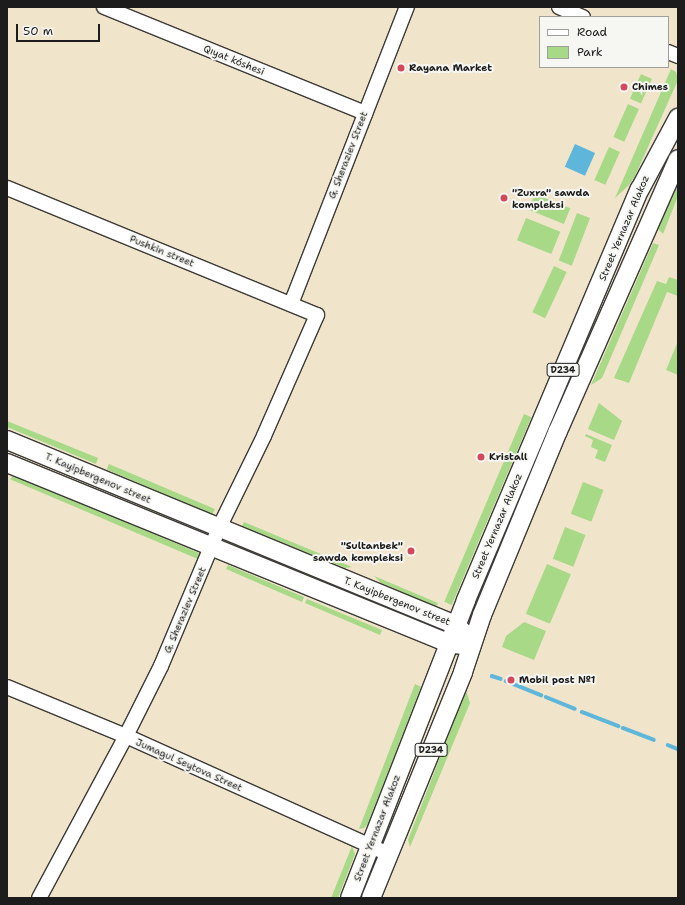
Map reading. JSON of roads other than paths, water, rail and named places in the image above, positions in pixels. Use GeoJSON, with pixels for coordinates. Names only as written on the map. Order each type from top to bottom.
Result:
{"type":"FeatureCollection","features":[{"type":"Feature","properties":{"kind":"main road"},"geometry":{"type":"LineString","coordinates":[[666,136],[678,108]]}},
{"type":"Feature","properties":{"kind":"main road","name":"Street Yernazar Alakoz"},"geometry":{"type":"LineString","coordinates":[[350,898],[456,625],[585,318],[640,189],[666,136],[678,118]]}},
{"type":"Feature","properties":{"kind":"main road","name":"Street Yernazar Alakoz"},"geometry":{"type":"LineString","coordinates":[[371,898],[473,645],[488,600],[603,326],[678,159]]}},
{"type":"Feature","properties":{"kind":"main road"},"geometry":{"type":"LineString","coordinates":[[585,318],[603,326]]}},
{"type":"Feature","properties":{"kind":"main road","name":"T. Kayipbergenov street"},"geometry":{"type":"LineString","coordinates":[[7,440],[456,625],[473,645]]}},
{"type":"Feature","properties":{"kind":"main road","name":"T. Kayipbergenov street"},"geometry":{"type":"LineString","coordinates":[[7,463],[423,633],[449,643],[473,645]]}},
{"type":"Feature","properties":{"kind":"main road"},"geometry":{"type":"LineString","coordinates":[[423,633],[432,626],[428,614]]}},
{"type":"Feature","properties":{"kind":"street","name":"Qıyat kóshesi"},"geometry":{"type":"LineString","coordinates":[[104,7],[365,113]]}},
{"type":"Feature","properties":{"kind":"street","name":"G. Sheraziev Street"},"geometry":{"type":"LineString","coordinates":[[291,304],[407,7]]}},
{"type":"Feature","properties":{"kind":"street"},"geometry":{"type":"LineString","coordinates":[[559,7],[581,16]]}},
{"type":"Feature","properties":{"kind":"street","name":"Pushkin street"},"geometry":{"type":"LineString","coordinates":[[7,188],[317,315]]}},
{"type":"Feature","properties":{"kind":"street","name":"G. Sheraziev Street"},"geometry":{"type":"LineString","coordinates":[[39,898],[126,736],[170,647],[219,528],[264,436],[317,315]]}},
{"type":"Feature","properties":{"kind":"street","name":"Jumagul Seytova Street"},"geometry":{"type":"LineString","coordinates":[[7,687],[126,736],[388,854]]}},
{"type":"Feature","properties":{"kind":"water"},"geometry":{"type":"Polygon","coordinates":[[[575,144],[595,153],[585,176],[565,167],[575,144]]]}},
{"type":"Feature","properties":{"kind":"waterway"},"geometry":{"type":"LineString","coordinates":[[492,676],[501,679]]}},
{"type":"Feature","properties":{"kind":"waterway"},"geometry":{"type":"LineString","coordinates":[[506,681],[541,695]]}},
{"type":"Feature","properties":{"kind":"waterway"},"geometry":{"type":"LineString","coordinates":[[546,697],[575,709]]}},
{"type":"Feature","properties":{"kind":"waterway"},"geometry":{"type":"LineString","coordinates":[[582,712],[618,726]]}},
{"type":"Feature","properties":{"kind":"waterway"},"geometry":{"type":"LineString","coordinates":[[623,728],[654,740]]}},
{"type":"Feature","properties":{"kind":"waterway"},"geometry":{"type":"LineString","coordinates":[[668,745],[678,749]]}},
{"type":"Feature","properties":{"kind":"place","name":"Rayana Market"},"geometry":{"type":"Point","coordinates":[401,68]}},
{"type":"Feature","properties":{"kind":"place","name":"Chimes"},"geometry":{"type":"Point","coordinates":[624,87]}},
{"type":"Feature","properties":{"kind":"place","name":"\"Zuxra\" sawda kompleksi"},"geometry":{"type":"Point","coordinates":[504,198]}},
{"type":"Feature","properties":{"kind":"place","name":"Kristall"},"geometry":{"type":"Point","coordinates":[481,457]}},
{"type":"Feature","properties":{"kind":"place","name":"\"Sultanbek\" sawda kompleksi"},"geometry":{"type":"Point","coordinates":[411,551]}},
{"type":"Feature","properties":{"kind":"place","name":"Mobil post №1"},"geometry":{"type":"Point","coordinates":[511,680]}}]}
